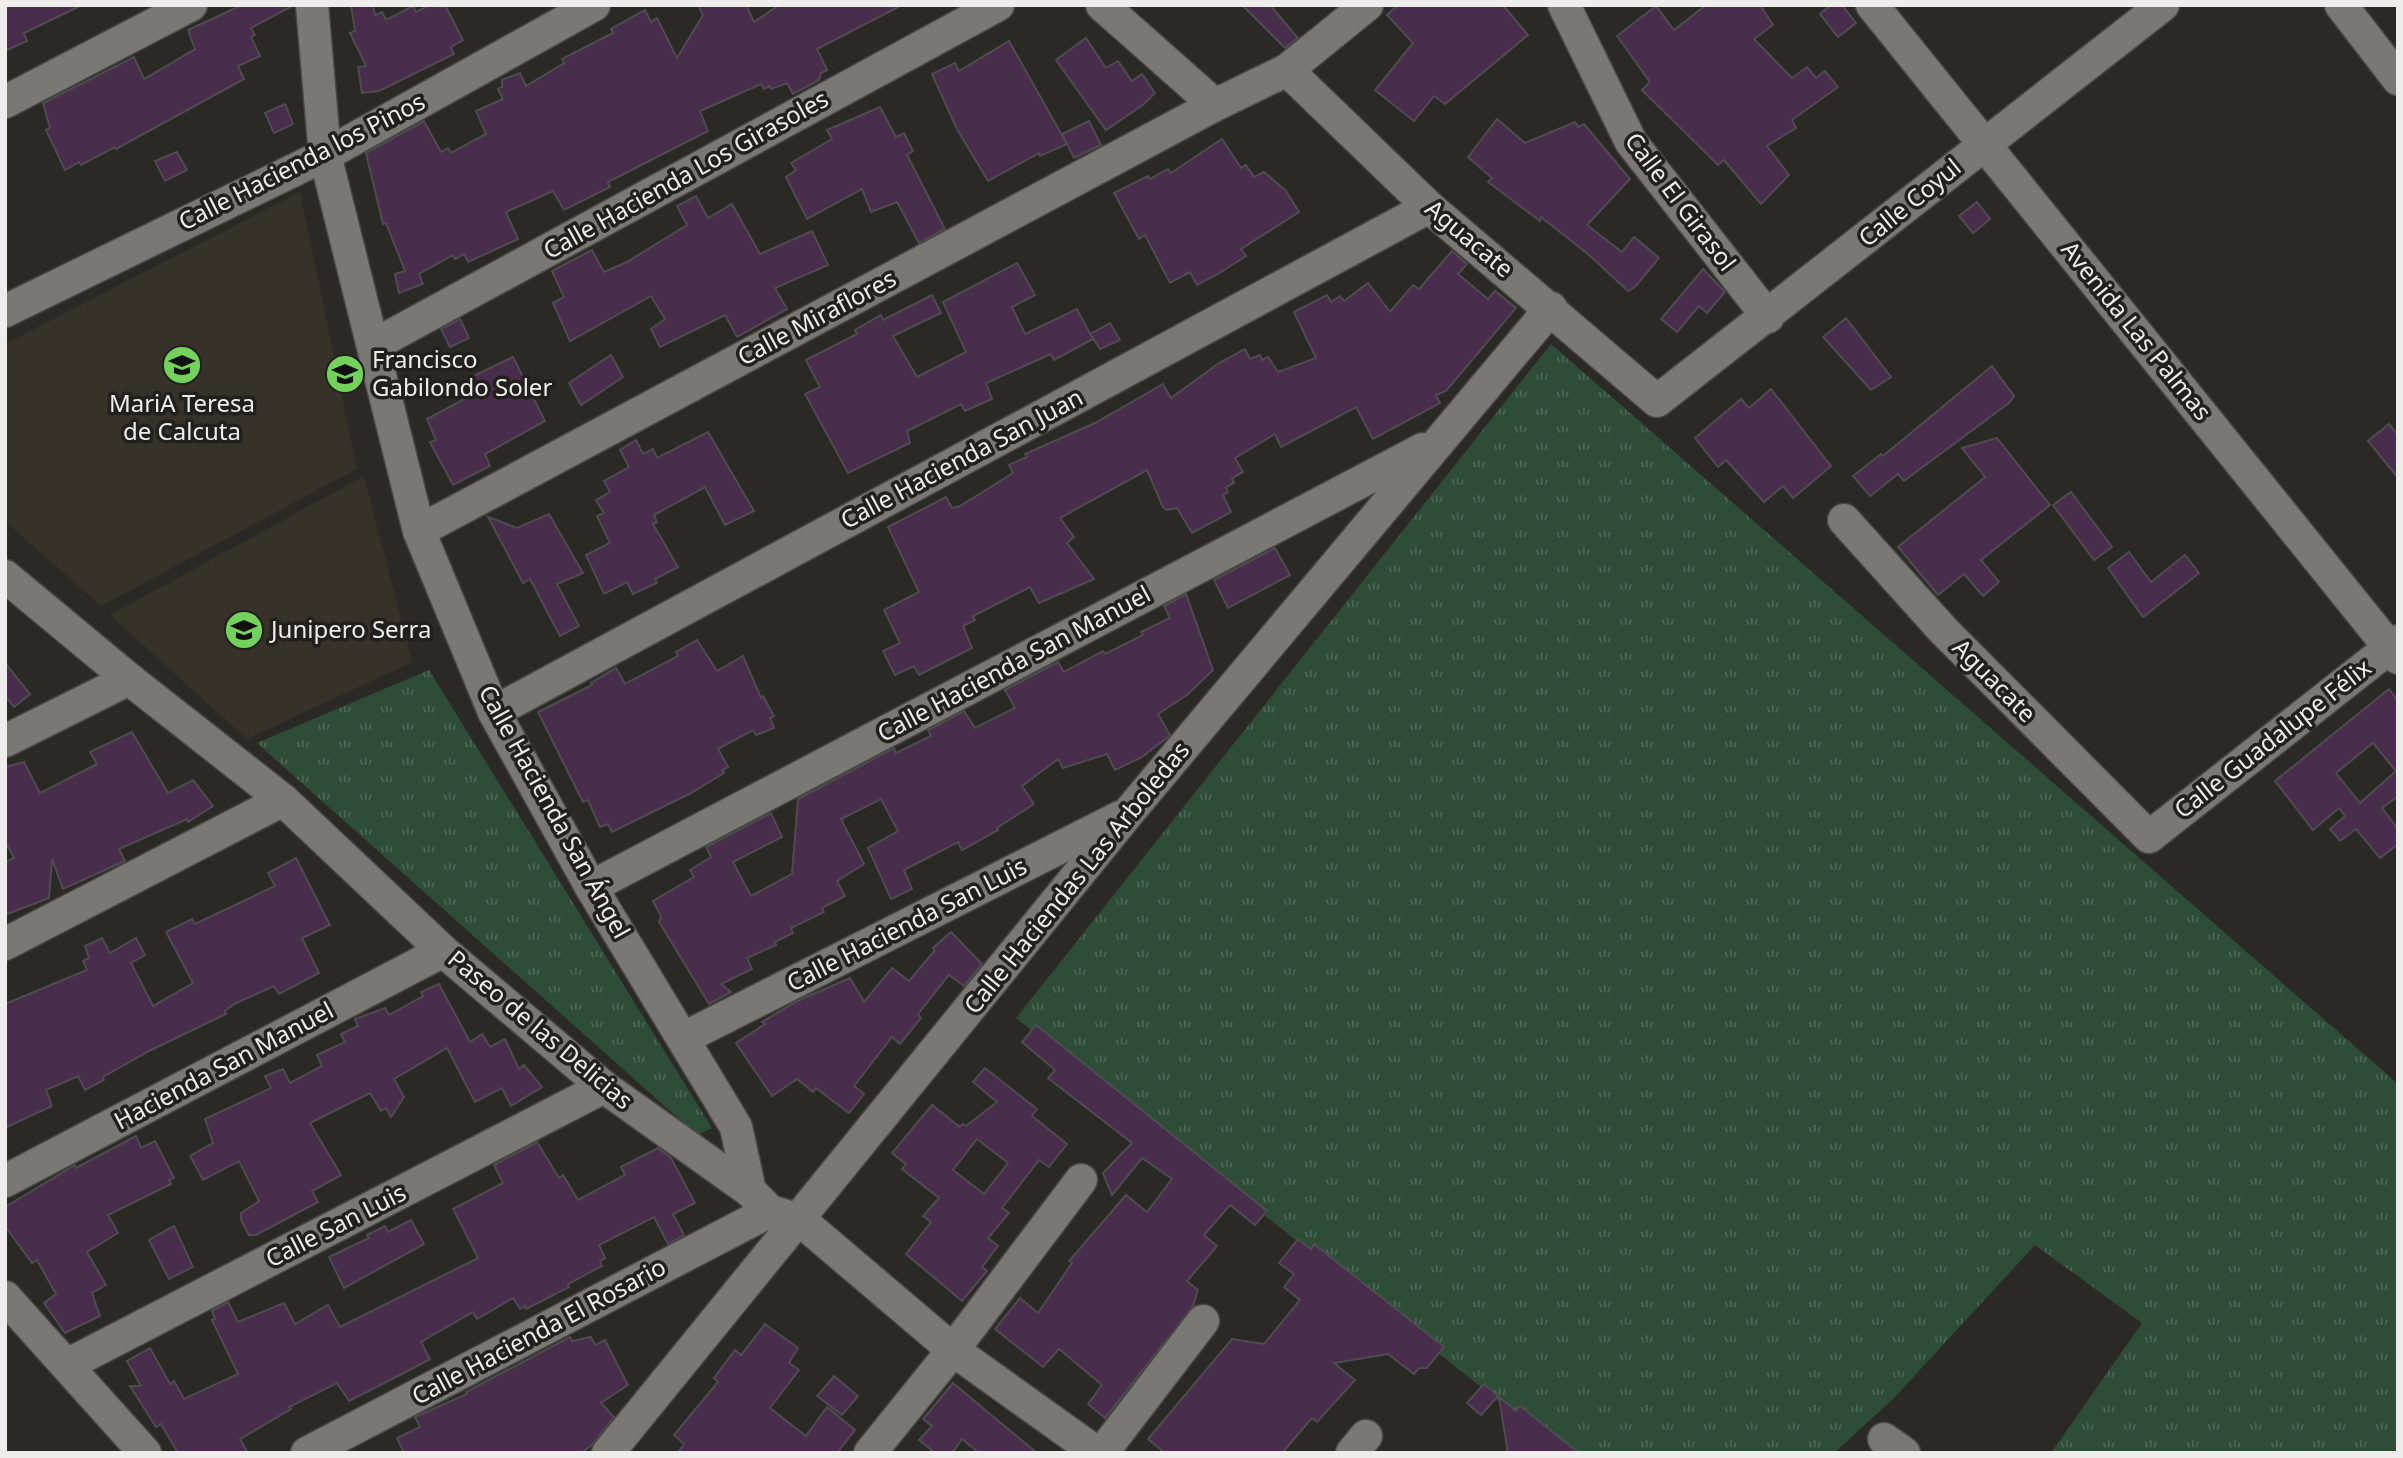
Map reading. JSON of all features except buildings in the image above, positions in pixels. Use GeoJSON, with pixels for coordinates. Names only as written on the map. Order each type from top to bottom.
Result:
{"type":"FeatureCollection","features":[{"type":"Feature","properties":{"kind":"street"},"geometry":{"type":"LineString","coordinates":[[5,102],[191,5]]}},
{"type":"Feature","properties":{"kind":"street","name":"Calle Hacienda San Ángel"},"geometry":{"type":"LineString","coordinates":[[312,5],[325,155],[419,531],[494,712],[591,887],[736,1127],[774,1207]]}},
{"type":"Feature","properties":{"kind":"street","name":"Calle Hacienda los Pinos"},"geometry":{"type":"LineString","coordinates":[[5,312],[325,155],[594,5]]}},
{"type":"Feature","properties":{"kind":"street","name":"Calle Hacienda Los Girasoles"},"geometry":{"type":"LineString","coordinates":[[374,345],[998,5]]}},
{"type":"Feature","properties":{"kind":"street"},"geometry":{"type":"LineString","coordinates":[[1102,5],[1215,105]]}},
{"type":"Feature","properties":{"kind":"street","name":"Calle Miraflores"},"geometry":{"type":"LineString","coordinates":[[419,531],[1215,105],[1287,70],[1367,5]]}},
{"type":"Feature","properties":{"kind":"street","name":"Calle El Girasol"},"geometry":{"type":"LineString","coordinates":[[1564,5],[1631,142],[1768,317]]}},
{"type":"Feature","properties":{"kind":"street","name":"Avenida Las Palmas"},"geometry":{"type":"LineString","coordinates":[[1872,5],[2395,649]]}},
{"type":"Feature","properties":{"kind":"street","name":"Calle Coyul"},"geometry":{"type":"LineString","coordinates":[[1657,401],[1768,317],[2163,5]]}},
{"type":"Feature","properties":{"kind":"street"},"geometry":{"type":"LineString","coordinates":[[2342,5],[2398,79]]}},
{"type":"Feature","properties":{"kind":"street","name":"Aguacate"},"geometry":{"type":"LineString","coordinates":[[1287,70],[1429,207],[1551,308],[1657,401]]}},
{"type":"Feature","properties":{"kind":"street","name":"Calle Hacienda San Juan"},"geometry":{"type":"LineString","coordinates":[[494,712],[1429,207]]}},
{"type":"Feature","properties":{"kind":"street","name":"Calle Haciendas Las Arboledas"},"geometry":{"type":"LineString","coordinates":[[608,1453],[774,1207],[1129,812],[1551,308]]}},
{"type":"Feature","properties":{"kind":"street","name":"Calle Hacienda San Manuel"},"geometry":{"type":"LineString","coordinates":[[591,887],[1437,441]]}},
{"type":"Feature","properties":{"kind":"street","name":"Aguacate"},"geometry":{"type":"LineString","coordinates":[[1844,520],[1943,630],[2149,837]]}},
{"type":"Feature","properties":{"kind":"street","name":"Paseo de las Delicias"},"geometry":{"type":"LineString","coordinates":[[5,576],[129,679],[283,800],[443,951],[604,1087],[774,1207],[953,1350],[1099,1453]]}},
{"type":"Feature","properties":{"kind":"street","name":"Calle Guadalupe Félix"},"geometry":{"type":"LineString","coordinates":[[2149,837],[2395,649]]}},
{"type":"Feature","properties":{"kind":"street"},"geometry":{"type":"LineString","coordinates":[[5,741],[129,679]]}},
{"type":"Feature","properties":{"kind":"street"},"geometry":{"type":"LineString","coordinates":[[5,944],[283,800]]}},
{"type":"Feature","properties":{"kind":"street","name":"Calle Hacienda San Luis"},"geometry":{"type":"LineString","coordinates":[[684,1038],[1129,812]]}},
{"type":"Feature","properties":{"kind":"street","name":"Hacienda San Manuel"},"geometry":{"type":"LineString","coordinates":[[5,1181],[443,951]]}},
{"type":"Feature","properties":{"kind":"street","name":"Calle San Luis"},"geometry":{"type":"LineString","coordinates":[[67,1366],[604,1087]]}},
{"type":"Feature","properties":{"kind":"street"},"geometry":{"type":"LineString","coordinates":[[870,1453],[953,1350],[1081,1180]]}},
{"type":"Feature","properties":{"kind":"street","name":"Calle Hacienda El Rosario"},"geometry":{"type":"LineString","coordinates":[[307,1453],[774,1207]]}},
{"type":"Feature","properties":{"kind":"street"},"geometry":{"type":"LineString","coordinates":[[5,1297],[145,1453]]}},
{"type":"Feature","properties":{"kind":"street"},"geometry":{"type":"LineString","coordinates":[[1099,1453],[1203,1321]]}},
{"type":"Feature","properties":{"kind":"shaded area"},"geometry":{"type":"Polygon","coordinates":[[[300,192],[357,469],[101,606],[5,521],[5,344],[300,192]]]}},
{"type":"Feature","properties":{"kind":"shaded area"},"geometry":{"type":"Polygon","coordinates":[[[364,476],[412,662],[247,739],[110,615],[364,476]]]}},
{"type":"Feature","properties":{"kind":"green space"},"geometry":{"type":"Polygon","coordinates":[[[1551,344],[2398,1084],[2398,1453],[2051,1453],[2142,1323],[2035,1245],[1893,1399],[1834,1453],[1564,1453],[1016,1018],[1551,344]]]}},
{"type":"Feature","properties":{"kind":"green space"},"geometry":{"type":"Polygon","coordinates":[[[429,670],[712,1128],[697,1135],[257,743],[429,670]]]}},
{"type":"Feature","properties":{"kind":"place","name":"MariA Teresa de Calcuta"},"geometry":{"type":"Point","coordinates":[182,365]}},
{"type":"Feature","properties":{"kind":"place","name":"Francisco Gabilondo Soler"},"geometry":{"type":"Point","coordinates":[345,374]}},
{"type":"Feature","properties":{"kind":"place","name":"Junipero Serra"},"geometry":{"type":"Point","coordinates":[244,630]}}]}
